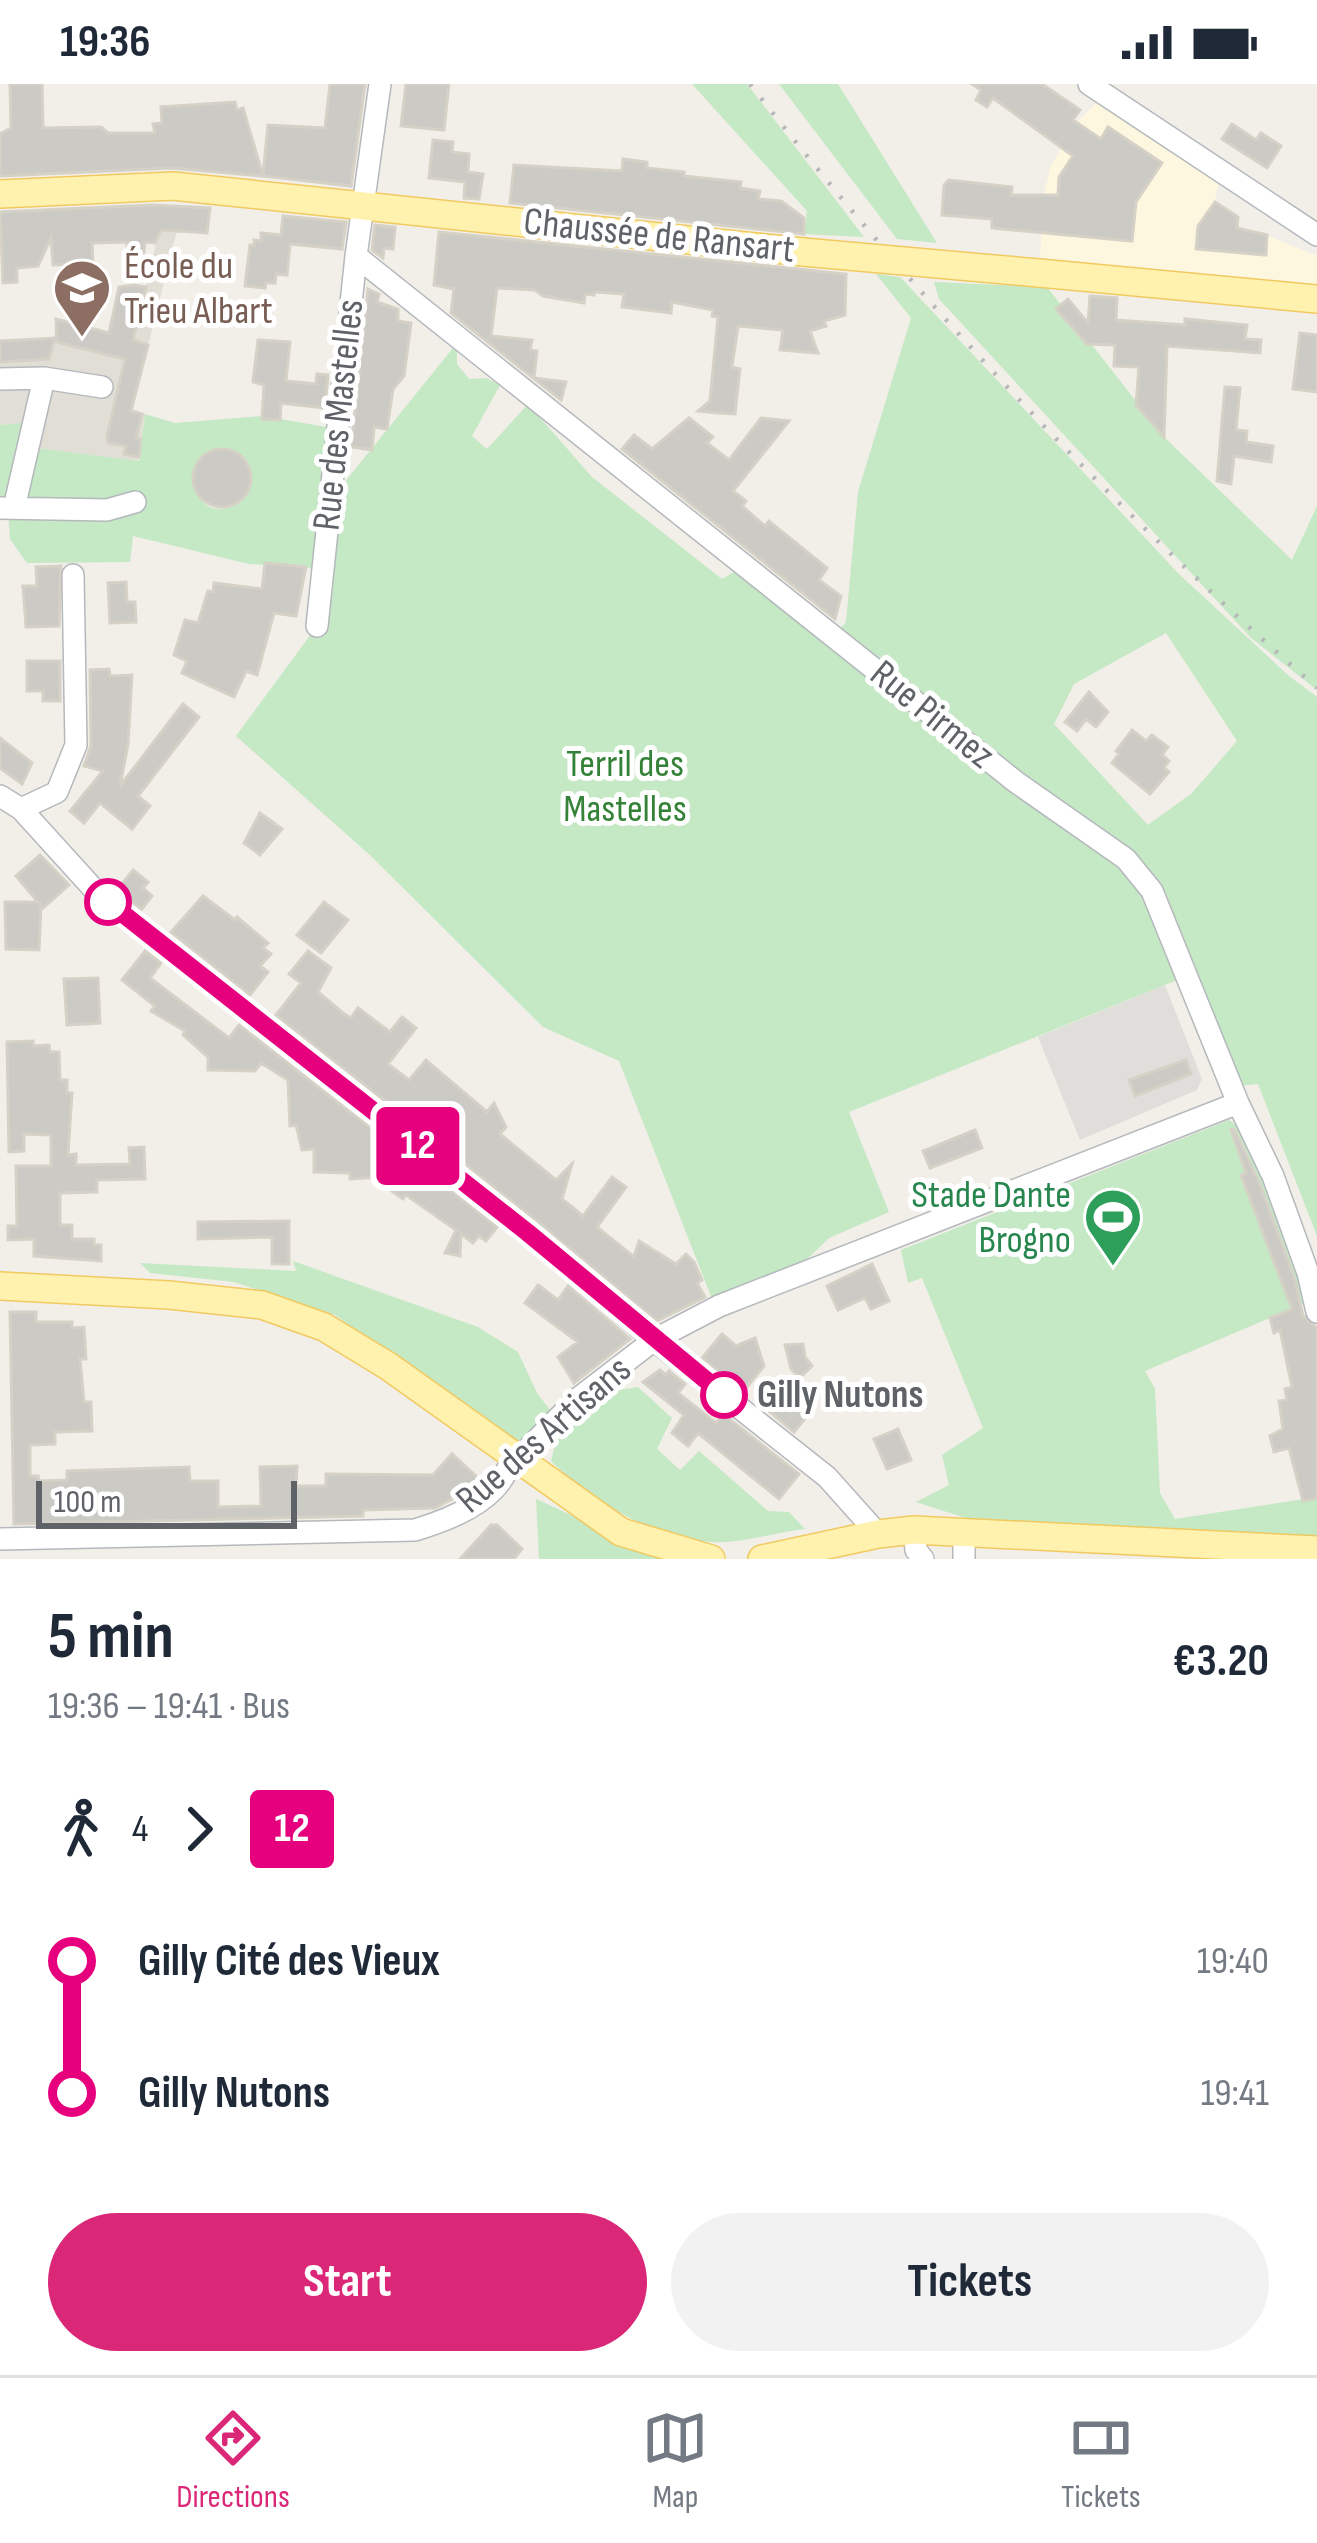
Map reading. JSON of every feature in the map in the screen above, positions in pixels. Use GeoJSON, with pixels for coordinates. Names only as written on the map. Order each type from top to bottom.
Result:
{"type":"FeatureCollection","features":[{"type":"Feature","properties":{"kind":"main road","name":"Chaussée de Ransart"},"geometry":{"type":"LineString","coordinates":[[0,194],[173,186],[803,252],[1317,299]]}},
{"type":"Feature","properties":{"kind":"main road"},"geometry":{"type":"LineString","coordinates":[[0,1286],[262,1305],[324,1327],[388,1366],[621,1532],[711,1559]]}},
{"type":"Feature","properties":{"kind":"main road"},"geometry":{"type":"LineString","coordinates":[[762,1559],[914,1530],[1317,1550]]}},
{"type":"Feature","properties":{"kind":"street","name":"Rue des Mastelles"},"geometry":{"type":"LineString","coordinates":[[317,626],[356,256],[380,84]]}},
{"type":"Feature","properties":{"kind":"street"},"geometry":{"type":"LineString","coordinates":[[1089,84],[1317,235]]}},
{"type":"Feature","properties":{"kind":"street","name":"Rue Pirmez"},"geometry":{"type":"LineString","coordinates":[[356,256],[1016,782],[1126,859],[1152,890],[1238,1103],[1273,1176],[1317,1312]]}},
{"type":"Feature","properties":{"kind":"street"},"geometry":{"type":"LineString","coordinates":[[0,379],[44,378],[102,387]]}},
{"type":"Feature","properties":{"kind":"street"},"geometry":{"type":"LineString","coordinates":[[44,378],[7,508],[107,510],[135,502]]}},
{"type":"Feature","properties":{"kind":"street"},"geometry":{"type":"LineString","coordinates":[[6,801],[57,792],[76,746],[73,575]]}},
{"type":"Feature","properties":{"kind":"street"},"geometry":{"type":"LineString","coordinates":[[6,801],[100,896],[527,1232],[827,1477],[878,1534]]}},
{"type":"Feature","properties":{"kind":"street","name":"Rue des Artisans"},"geometry":{"type":"LineString","coordinates":[[0,1540],[415,1530],[454,1517],[502,1481],[576,1400],[654,1340],[719,1306],[1238,1103]]}},
{"type":"Feature","properties":{"kind":"street"},"geometry":{"type":"LineString","coordinates":[[914,1530],[916,1550],[923,1559]]}},
{"type":"Feature","properties":{"kind":"street"},"geometry":{"type":"LineString","coordinates":[[964,1530],[964,1559]]}},
{"type":"Feature","properties":{"kind":"shaded area"},"geometry":{"type":"Polygon","coordinates":[[[1100,99],[1218,184],[1215,201],[1238,217],[1238,227],[1317,256],[1317,286],[1040,258],[1051,165],[1079,120],[1100,99]]]}},
{"type":"Feature","properties":{"kind":"shaded area","name":"École du Trieu Albart"},"geometry":{"type":"Polygon","coordinates":[[[162,218],[179,223],[132,409],[145,414],[138,461],[37,448],[29,422],[0,425],[0,341],[53,338],[59,322],[133,340],[162,218]]]}},
{"type":"Feature","properties":{"kind":"shaded area"},"geometry":{"type":"Polygon","coordinates":[[[1165,985],[1202,1079],[1197,1090],[1080,1140],[1038,1037],[1165,985]]]}},
{"type":"Feature","properties":{"kind":"green space"},"geometry":{"type":"Polygon","coordinates":[[[692,84],[747,84],[864,237],[804,234],[807,211],[692,84]]]}},
{"type":"Feature","properties":{"kind":"green space"},"geometry":{"type":"Polygon","coordinates":[[[779,84],[838,84],[937,243],[897,239],[779,84]]]}},
{"type":"Feature","properties":{"kind":"green space","name":"Terril des Mastelles"},"geometry":{"type":"Polygon","coordinates":[[[876,274],[900,277],[1179,574],[1317,697],[1317,1236],[1258,1084],[1240,1086],[1185,977],[849,1112],[889,1212],[829,1238],[801,1265],[714,1304],[619,1061],[543,1027],[371,856],[236,736],[317,626],[340,488],[457,343],[457,364],[469,379],[486,378],[500,385],[472,436],[487,449],[528,404],[592,477],[722,579],[737,570],[831,639],[846,622],[858,492],[911,318],[876,274]],[[1166,633],[1074,684],[1054,724],[1148,825],[1192,793],[1237,741],[1166,633]]]}},
{"type":"Feature","properties":{"kind":"green space"},"geometry":{"type":"Polygon","coordinates":[[[934,282],[1047,287],[1163,436],[1292,560],[1317,506],[1317,690],[1251,638],[939,299],[934,282]]]}},
{"type":"Feature","properties":{"kind":"green space"},"geometry":{"type":"Polygon","coordinates":[[[145,414],[175,423],[263,416],[326,427],[315,568],[249,564],[133,536],[130,562],[27,563],[10,539],[8,511],[0,510],[0,425],[29,422],[37,448],[139,461],[145,414]],[[220,449],[196,464],[193,484],[208,506],[222,509],[245,493],[250,466],[241,455],[220,449]]]}},
{"type":"Feature","properties":{"kind":"green space"},"geometry":{"type":"Polygon","coordinates":[[[1229,1120],[1255,1139],[1310,1301],[1145,1371],[1155,1389],[1160,1493],[1175,1519],[1317,1497],[1317,1541],[975,1521],[916,1502],[949,1485],[942,1455],[983,1428],[922,1278],[908,1283],[901,1250],[1229,1120]]]}},
{"type":"Feature","properties":{"kind":"green space"},"geometry":{"type":"Polygon","coordinates":[[[293,1261],[478,1327],[518,1352],[537,1393],[557,1419],[526,1451],[335,1315],[234,1282],[150,1273],[140,1263],[296,1271],[293,1261]]]}},
{"type":"Feature","properties":{"kind":"green space"},"geometry":{"type":"Polygon","coordinates":[[[638,1387],[672,1418],[657,1449],[680,1470],[699,1451],[768,1511],[789,1512],[805,1529],[722,1542],[667,1534],[604,1503],[551,1461],[556,1440],[612,1391],[638,1387]]]}},
{"type":"Feature","properties":{"kind":"green space"},"geometry":{"type":"Polygon","coordinates":[[[536,1499],[650,1551],[669,1559],[539,1559],[536,1499]]]}},
{"type":"Feature","properties":{"kind":"building"},"geometry":{"type":"Polygon","coordinates":[[[10,84],[42,84],[43,128],[155,133],[153,124],[162,123],[161,107],[235,102],[237,110],[243,108],[263,176],[172,168],[0,176],[0,134],[11,128],[10,84]]]}},
{"type":"Feature","properties":{"kind":"building"},"geometry":{"type":"Polygon","coordinates":[[[330,84],[365,84],[351,186],[263,176],[268,125],[325,128],[330,84]]]}},
{"type":"Feature","properties":{"kind":"building"},"geometry":{"type":"Polygon","coordinates":[[[406,84],[449,84],[444,130],[401,126],[406,84]]]}},
{"type":"Feature","properties":{"kind":"building"},"geometry":{"type":"Polygon","coordinates":[[[972,84],[1042,84],[1080,110],[1073,120],[1101,139],[1108,127],[1162,163],[1136,202],[1132,241],[992,228],[992,219],[942,215],[944,185],[949,180],[1012,187],[1011,195],[1058,195],[1059,177],[1073,156],[993,98],[987,107],[976,100],[981,90],[972,84]]]}},
{"type":"Feature","properties":{"kind":"building"},"geometry":{"type":"Polygon","coordinates":[[[1232,124],[1256,140],[1261,133],[1281,146],[1267,168],[1222,139],[1232,124]]]}},
{"type":"Feature","properties":{"kind":"building"},"geometry":{"type":"Polygon","coordinates":[[[433,140],[453,142],[452,152],[469,154],[468,172],[483,174],[479,199],[464,198],[465,182],[429,178],[433,140]]]}},
{"type":"Feature","properties":{"kind":"building"},"geometry":{"type":"Polygon","coordinates":[[[623,159],[647,162],[647,168],[684,172],[684,176],[741,182],[740,188],[760,191],[758,199],[781,201],[804,218],[804,234],[510,203],[514,165],[622,171],[623,159]]]}},
{"type":"Feature","properties":{"kind":"building"},"geometry":{"type":"Polygon","coordinates":[[[1215,202],[1238,217],[1237,228],[1267,235],[1266,255],[1196,249],[1198,226],[1215,202]]]}},
{"type":"Feature","properties":{"kind":"building"},"geometry":{"type":"Polygon","coordinates":[[[152,205],[210,208],[207,233],[161,230],[155,243],[145,242],[143,260],[127,261],[127,242],[92,243],[93,263],[53,265],[51,238],[38,266],[17,268],[17,282],[3,283],[0,212],[152,205]]]}},
{"type":"Feature","properties":{"kind":"building"},"geometry":{"type":"Polygon","coordinates":[[[283,216],[346,222],[342,249],[290,244],[287,275],[276,274],[275,283],[266,283],[265,288],[245,286],[250,245],[261,241],[261,233],[281,235],[283,216]]]}},
{"type":"Feature","properties":{"kind":"building"},"geometry":{"type":"Polygon","coordinates":[[[375,225],[395,227],[393,249],[384,248],[383,258],[372,250],[375,225]]]}},
{"type":"Feature","properties":{"kind":"building"},"geometry":{"type":"Polygon","coordinates":[[[439,232],[846,274],[845,315],[810,331],[818,353],[780,350],[783,330],[738,326],[732,367],[740,369],[735,414],[718,413],[698,411],[710,401],[718,317],[712,316],[713,310],[672,302],[671,313],[622,307],[624,294],[585,294],[584,303],[543,296],[535,290],[497,288],[491,336],[532,340],[530,350],[537,351],[534,378],[566,382],[561,400],[451,313],[454,289],[434,285],[439,232]]]}},
{"type":"Feature","properties":{"kind":"building"},"geometry":{"type":"Polygon","coordinates":[[[119,287],[146,287],[133,340],[148,345],[131,411],[142,414],[136,438],[141,439],[139,457],[124,454],[126,446],[108,443],[107,436],[125,359],[57,342],[56,319],[109,333],[119,287]]]}},
{"type":"Feature","properties":{"kind":"building"},"geometry":{"type":"Polygon","coordinates":[[[368,289],[379,294],[377,302],[398,309],[398,321],[411,323],[404,376],[393,389],[387,429],[374,427],[372,450],[351,447],[368,289]]]}},
{"type":"Feature","properties":{"kind":"building"},"geometry":{"type":"Polygon","coordinates":[[[1090,296],[1117,298],[1116,320],[1185,325],[1185,319],[1247,325],[1245,339],[1261,340],[1260,353],[1167,346],[1164,437],[1136,405],[1139,367],[1114,366],[1115,345],[1087,344],[1056,309],[1068,299],[1088,323],[1090,296]]]}},
{"type":"Feature","properties":{"kind":"building"},"geometry":{"type":"Polygon","coordinates":[[[1300,333],[1317,335],[1317,392],[1293,389],[1300,333]]]}},
{"type":"Feature","properties":{"kind":"building"},"geometry":{"type":"Polygon","coordinates":[[[55,338],[49,359],[0,362],[0,341],[55,338]]]}},
{"type":"Feature","properties":{"kind":"building"},"geometry":{"type":"Polygon","coordinates":[[[258,340],[290,342],[286,381],[316,384],[317,374],[328,375],[325,408],[281,403],[280,420],[262,419],[264,385],[253,382],[258,340]]]}},
{"type":"Feature","properties":{"kind":"building"},"geometry":{"type":"Polygon","coordinates":[[[1225,387],[1240,388],[1236,430],[1247,431],[1246,442],[1273,446],[1271,462],[1234,456],[1231,484],[1217,481],[1225,387]]]}},
{"type":"Feature","properties":{"kind":"building"},"geometry":{"type":"Polygon","coordinates":[[[689,418],[713,437],[707,443],[729,460],[761,418],[789,421],[733,491],[765,526],[769,521],[827,568],[819,580],[841,596],[835,619],[622,449],[634,435],[652,449],[689,418]]]}},
{"type":"Feature","properties":{"kind":"building"},"geometry":{"type":"Polygon","coordinates":[[[222,449],[242,458],[251,478],[242,498],[222,507],[202,498],[193,478],[202,458],[222,449]]]}},
{"type":"Feature","properties":{"kind":"building"},"geometry":{"type":"Polygon","coordinates":[[[265,563],[306,567],[296,616],[274,613],[257,675],[246,671],[234,697],[182,673],[187,661],[174,655],[185,620],[198,623],[214,583],[262,589],[265,563]]]}},
{"type":"Feature","properties":{"kind":"building"},"geometry":{"type":"Polygon","coordinates":[[[61,566],[59,626],[26,627],[23,586],[37,586],[36,567],[61,566]]]}},
{"type":"Feature","properties":{"kind":"building"},"geometry":{"type":"Polygon","coordinates":[[[126,582],[127,602],[135,602],[136,622],[110,623],[108,583],[126,582]]]}},
{"type":"Feature","properties":{"kind":"building"},"geometry":{"type":"Polygon","coordinates":[[[27,661],[60,661],[60,701],[43,701],[43,691],[27,691],[27,661]]]}},
{"type":"Feature","properties":{"kind":"building"},"geometry":{"type":"Polygon","coordinates":[[[109,669],[110,676],[132,675],[120,786],[183,704],[199,717],[138,796],[150,806],[132,829],[100,803],[84,823],[70,811],[103,771],[84,766],[91,745],[90,670],[109,669]]]}},
{"type":"Feature","properties":{"kind":"building"},"geometry":{"type":"Polygon","coordinates":[[[1089,692],[1108,712],[1096,727],[1086,719],[1077,731],[1065,722],[1089,692]]]}},
{"type":"Feature","properties":{"kind":"building"},"geometry":{"type":"Polygon","coordinates":[[[1132,730],[1146,741],[1152,735],[1168,747],[1162,755],[1169,761],[1164,768],[1169,772],[1150,794],[1112,763],[1132,730]]]}},
{"type":"Feature","properties":{"kind":"building"},"geometry":{"type":"Polygon","coordinates":[[[0,738],[32,763],[22,784],[0,768],[0,738]]]}},
{"type":"Feature","properties":{"kind":"building"},"geometry":{"type":"Polygon","coordinates":[[[260,813],[282,829],[260,855],[244,843],[260,813]]]}},
{"type":"Feature","properties":{"kind":"building"},"geometry":{"type":"Polygon","coordinates":[[[40,855],[69,885],[41,906],[39,950],[6,949],[5,902],[38,902],[16,876],[40,855]]]}},
{"type":"Feature","properties":{"kind":"building"},"geometry":{"type":"Polygon","coordinates":[[[133,870],[148,882],[143,888],[152,896],[141,910],[117,890],[133,870]]]}},
{"type":"Feature","properties":{"kind":"building"},"geometry":{"type":"Polygon","coordinates":[[[203,896],[268,943],[263,948],[271,954],[260,966],[268,972],[250,995],[171,932],[203,896]]]}},
{"type":"Feature","properties":{"kind":"building"},"geometry":{"type":"Polygon","coordinates":[[[324,902],[348,920],[321,953],[297,935],[324,902]]]}},
{"type":"Feature","properties":{"kind":"building"},"geometry":{"type":"Polygon","coordinates":[[[145,951],[161,963],[150,978],[229,1038],[239,1025],[497,1227],[486,1241],[479,1236],[473,1243],[461,1234],[460,1256],[445,1253],[456,1230],[383,1185],[382,1177],[350,1179],[350,1173],[314,1172],[314,1149],[302,1150],[296,1125],[290,1126],[288,1080],[261,1063],[255,1071],[208,1070],[208,1057],[183,1035],[185,1031],[151,1011],[155,1006],[122,980],[145,951]]]}},
{"type":"Feature","properties":{"kind":"building"},"geometry":{"type":"Polygon","coordinates":[[[308,951],[331,968],[318,992],[343,1013],[351,1018],[358,1008],[390,1032],[402,1017],[416,1028],[388,1064],[409,1080],[426,1060],[487,1112],[494,1103],[506,1127],[500,1134],[556,1180],[572,1164],[562,1199],[583,1216],[612,1177],[626,1187],[597,1227],[634,1257],[639,1241],[676,1264],[686,1254],[702,1280],[697,1283],[705,1297],[657,1321],[276,1015],[301,983],[289,974],[308,951]]]}},
{"type":"Feature","properties":{"kind":"building"},"geometry":{"type":"Polygon","coordinates":[[[98,978],[100,1023],[67,1025],[64,979],[98,978]]]}},
{"type":"Feature","properties":{"kind":"building"},"geometry":{"type":"Polygon","coordinates":[[[33,1041],[33,1046],[49,1045],[50,1052],[59,1052],[60,1080],[67,1080],[67,1093],[72,1093],[68,1155],[76,1154],[76,1165],[130,1164],[129,1148],[144,1147],[145,1179],[97,1180],[97,1192],[60,1193],[60,1225],[72,1225],[72,1239],[94,1239],[94,1245],[101,1245],[101,1261],[34,1256],[34,1239],[8,1240],[8,1226],[17,1226],[16,1166],[51,1166],[51,1135],[24,1134],[24,1151],[9,1152],[7,1042],[33,1041]]]}},
{"type":"Feature","properties":{"kind":"building"},"geometry":{"type":"Polygon","coordinates":[[[1186,1060],[1191,1074],[1135,1096],[1129,1080],[1186,1060]]]}},
{"type":"Feature","properties":{"kind":"building"},"geometry":{"type":"Polygon","coordinates":[[[1234,1129],[1259,1182],[1294,1277],[1303,1316],[1317,1328],[1317,1498],[1303,1501],[1289,1448],[1274,1452],[1270,1436],[1283,1429],[1279,1401],[1287,1400],[1285,1389],[1292,1387],[1280,1330],[1274,1333],[1270,1318],[1292,1309],[1241,1175],[1246,1173],[1234,1129]]]}},
{"type":"Feature","properties":{"kind":"building"},"geometry":{"type":"Polygon","coordinates":[[[975,1130],[982,1148],[930,1168],[923,1151],[975,1130]]]}},
{"type":"Feature","properties":{"kind":"building"},"geometry":{"type":"Polygon","coordinates":[[[289,1221],[289,1264],[272,1264],[272,1237],[198,1239],[198,1222],[289,1221]]]}},
{"type":"Feature","properties":{"kind":"building"},"geometry":{"type":"Polygon","coordinates":[[[872,1264],[889,1301],[871,1309],[865,1298],[838,1310],[827,1286],[872,1264]]]}},
{"type":"Feature","properties":{"kind":"building"},"geometry":{"type":"Polygon","coordinates":[[[538,1285],[558,1300],[568,1286],[630,1339],[574,1383],[558,1357],[578,1342],[525,1303],[538,1285]]]}},
{"type":"Feature","properties":{"kind":"building"},"geometry":{"type":"Polygon","coordinates":[[[10,1312],[36,1312],[36,1322],[72,1322],[72,1328],[84,1327],[86,1359],[80,1359],[84,1402],[91,1402],[92,1431],[55,1432],[55,1444],[30,1445],[30,1476],[38,1476],[39,1481],[67,1480],[67,1471],[189,1467],[190,1481],[218,1481],[218,1507],[261,1506],[260,1467],[297,1466],[296,1486],[326,1486],[326,1474],[433,1475],[452,1454],[478,1478],[469,1490],[435,1508],[363,1510],[363,1516],[14,1524],[10,1312]]]}},
{"type":"Feature","properties":{"kind":"building"},"geometry":{"type":"Polygon","coordinates":[[[722,1334],[736,1346],[755,1338],[764,1366],[743,1392],[702,1358],[722,1334]]]}},
{"type":"Feature","properties":{"kind":"building"},"geometry":{"type":"Polygon","coordinates":[[[803,1344],[812,1366],[800,1378],[791,1369],[785,1345],[803,1344]]]}},
{"type":"Feature","properties":{"kind":"building"},"geometry":{"type":"Polygon","coordinates":[[[660,1370],[685,1384],[678,1393],[716,1423],[723,1414],[799,1474],[779,1499],[698,1433],[688,1446],[672,1433],[684,1415],[643,1382],[660,1370]]]}},
{"type":"Feature","properties":{"kind":"building"},"geometry":{"type":"Polygon","coordinates":[[[787,1391],[811,1411],[794,1432],[770,1412],[787,1391]]]}},
{"type":"Feature","properties":{"kind":"building"},"geometry":{"type":"Polygon","coordinates":[[[898,1429],[911,1460],[887,1469],[874,1439],[898,1429]]]}},
{"type":"Feature","properties":{"kind":"building"},"geometry":{"type":"Polygon","coordinates":[[[491,1525],[497,1525],[522,1549],[514,1559],[460,1559],[491,1525]]]}},
{"type":"Feature","properties":{"kind":"railway"},"geometry":{"type":"LineString","coordinates":[[750,84],[881,245],[1019,400],[1164,547],[1317,688]]}},
{"type":"Feature","properties":{"kind":"bus line","name":"12"},"geometry":{"type":"LineString","coordinates":[[108,902],[527,1232],[724,1395]]}},
{"type":"Feature","properties":{"kind":"place","name":"École du Trieu Albart"},"geometry":{"type":"Point","coordinates":[82,339]}},
{"type":"Feature","properties":{"kind":"place","name":"Stade Dante Brogno"},"geometry":{"type":"Point","coordinates":[1113,1268]}},
{"type":"Feature","properties":{"kind":"place","name":"Gilly Nutons"},"geometry":{"type":"Point","coordinates":[724,1395]}}]}
